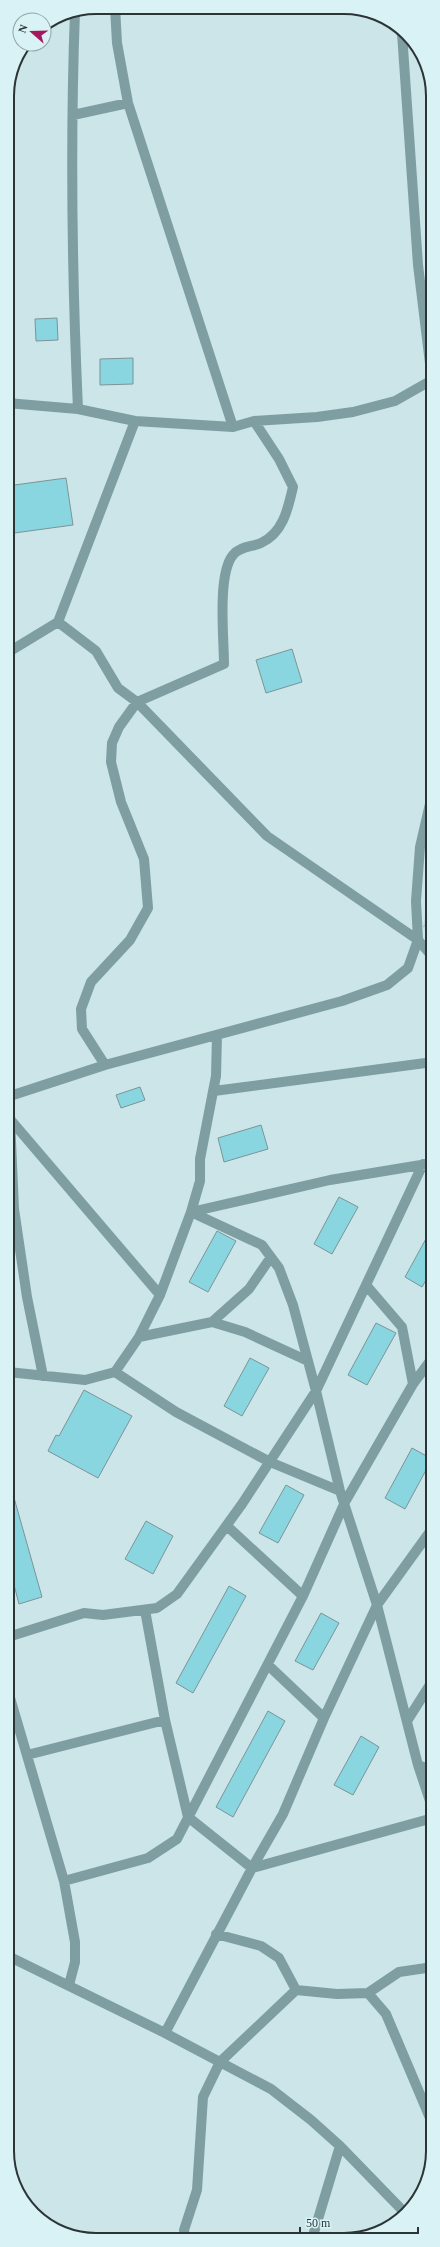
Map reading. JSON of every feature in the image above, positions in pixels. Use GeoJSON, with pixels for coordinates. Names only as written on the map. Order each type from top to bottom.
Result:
{"type":"FeatureCollection","features":[{"type":"Feature","properties":{"kind":"street"},"geometry":{"type":"LineString","coordinates":[[116,14],[117,43],[128,103],[233,427]]}},
{"type":"Feature","properties":{"kind":"street"},"geometry":{"type":"LineString","coordinates":[[75,17],[71,186],[72,281],[78,409]]}},
{"type":"Feature","properties":{"kind":"street"},"geometry":{"type":"LineString","coordinates":[[406,42],[418,265],[426,331]]}},
{"type":"Feature","properties":{"kind":"street"},"geometry":{"type":"LineString","coordinates":[[73,115],[128,103]]}},
{"type":"Feature","properties":{"kind":"street"},"geometry":{"type":"LineString","coordinates":[[14,404],[78,409],[135,421],[233,427],[254,421],[318,417],[353,412],[395,401],[426,383]]}},
{"type":"Feature","properties":{"kind":"street"},"geometry":{"type":"LineString","coordinates":[[14,649],[58,622],[135,421]]}},
{"type":"Feature","properties":{"kind":"street"},"geometry":{"type":"LineString","coordinates":[[106,1065],[82,1029],[81,1009],[91,982],[130,940],[148,908],[144,859],[121,802],[111,762],[112,743],[119,727],[137,702],[224,664],[223,578],[233,555],[248,545],[260,543],[281,526],[293,487],[279,458],[254,421]]}},
{"type":"Feature","properties":{"kind":"street"},"geometry":{"type":"LineString","coordinates":[[58,622],[96,651],[118,688],[137,702],[267,836],[418,940],[426,949]]}},
{"type":"Feature","properties":{"kind":"street"},"geometry":{"type":"LineString","coordinates":[[14,1095],[106,1065],[342,1001],[387,986],[408,968],[418,940],[416,901],[420,847],[426,821]]}},
{"type":"Feature","properties":{"kind":"street"},"geometry":{"type":"LineString","coordinates":[[14,1373],[85,1380],[114,1372],[139,1338],[160,1295],[191,1212],[200,1181],[200,1159],[216,1076],[217,1036]]}},
{"type":"Feature","properties":{"kind":"street"},"geometry":{"type":"LineString","coordinates":[[214,1091],[426,1063]]}},
{"type":"Feature","properties":{"kind":"street"},"geometry":{"type":"LineString","coordinates":[[14,1124],[160,1295]]}},
{"type":"Feature","properties":{"kind":"street"},"geometry":{"type":"LineString","coordinates":[[191,1212],[330,1180],[426,1164]]}},
{"type":"Feature","properties":{"kind":"street"},"geometry":{"type":"LineString","coordinates":[[14,1635],[84,1613],[103,1614],[157,1608],[176,1594],[227,1526],[316,1391],[366,1285],[426,1168]]}},
{"type":"Feature","properties":{"kind":"street"},"geometry":{"type":"LineString","coordinates":[[14,1210],[27,1297],[43,1376]]}},
{"type":"Feature","properties":{"kind":"street"},"geometry":{"type":"LineString","coordinates":[[191,1212],[262,1245],[279,1268],[290,1297],[308,1361],[340,1491],[345,1502],[377,1605],[418,1765],[426,1789]]}},
{"type":"Feature","properties":{"kind":"street"},"geometry":{"type":"LineString","coordinates":[[139,1338],[212,1322],[249,1289],[271,1257]]}},
{"type":"Feature","properties":{"kind":"street"},"geometry":{"type":"LineString","coordinates":[[366,1285],[402,1327],[413,1384]]}},
{"type":"Feature","properties":{"kind":"street"},"geometry":{"type":"LineString","coordinates":[[212,1322],[244,1332],[308,1361]]}},
{"type":"Feature","properties":{"kind":"street"},"geometry":{"type":"LineString","coordinates":[[64,1881],[148,1858],[177,1839],[303,1596],[345,1502],[413,1384],[426,1366]]}},
{"type":"Feature","properties":{"kind":"street"},"geometry":{"type":"LineString","coordinates":[[114,1372],[176,1412],[270,1462],[340,1491]]}},
{"type":"Feature","properties":{"kind":"street"},"geometry":{"type":"LineString","coordinates":[[227,1526],[303,1596]]}},
{"type":"Feature","properties":{"kind":"street"},"geometry":{"type":"LineString","coordinates":[[165,2032],[216,1934],[282,1814],[324,1718],[377,1605],[426,1538]]}},
{"type":"Feature","properties":{"kind":"street"},"geometry":{"type":"LineString","coordinates":[[145,1610],[165,1720],[188,1817],[252,1868]]}},
{"type":"Feature","properties":{"kind":"street"},"geometry":{"type":"LineString","coordinates":[[268,1665],[324,1718]]}},
{"type":"Feature","properties":{"kind":"street"},"geometry":{"type":"LineString","coordinates":[[407,1721],[426,1691]]}},
{"type":"Feature","properties":{"kind":"street"},"geometry":{"type":"LineString","coordinates":[[14,1712],[64,1881],[75,1942],[75,1962],[69,1984]]}},
{"type":"Feature","properties":{"kind":"street"},"geometry":{"type":"LineString","coordinates":[[27,1755],[165,1720]]}},
{"type":"Feature","properties":{"kind":"street"},"geometry":{"type":"LineString","coordinates":[[418,1765],[426,1768]]}},
{"type":"Feature","properties":{"kind":"street"},"geometry":{"type":"LineString","coordinates":[[252,1868],[426,1820]]}},
{"type":"Feature","properties":{"kind":"street"},"geometry":{"type":"LineString","coordinates":[[216,1934],[261,1946],[279,1958],[296,1990]]}},
{"type":"Feature","properties":{"kind":"street"},"geometry":{"type":"LineString","coordinates":[[14,1959],[69,1984],[165,2032],[271,2090],[311,2120],[340,2146],[402,2209]]}},
{"type":"Feature","properties":{"kind":"street"},"geometry":{"type":"LineString","coordinates":[[184,2233],[197,2190],[203,2097],[220,2062],[296,1990],[337,1994],[368,1993],[398,1972],[426,1968]]}},
{"type":"Feature","properties":{"kind":"street"},"geometry":{"type":"LineString","coordinates":[[368,1993],[386,2014],[426,2108]]}},
{"type":"Feature","properties":{"kind":"street"},"geometry":{"type":"LineString","coordinates":[[314,2233],[340,2146]]}},
{"type":"Feature","properties":{"kind":"shaded area"},"geometry":{"type":"Polygon","coordinates":[[[426,913],[426,932],[423,926],[426,913]]]}},
{"type":"Feature","properties":{"kind":"building"},"geometry":{"type":"Polygon","coordinates":[[[57,318],[58,340],[36,341],[35,319],[57,318]]]}},
{"type":"Feature","properties":{"kind":"building"},"geometry":{"type":"Polygon","coordinates":[[[133,358],[133,384],[100,385],[100,359],[133,358]]]}},
{"type":"Feature","properties":{"kind":"building"},"geometry":{"type":"Polygon","coordinates":[[[66,478],[73,525],[14,533],[14,485],[66,478]]]}},
{"type":"Feature","properties":{"kind":"building"},"geometry":{"type":"Polygon","coordinates":[[[292,649],[302,682],[266,693],[256,660],[292,649]]]}},
{"type":"Feature","properties":{"kind":"building"},"geometry":{"type":"Polygon","coordinates":[[[140,1087],[145,1100],[121,1108],[116,1095],[140,1087]]]}},
{"type":"Feature","properties":{"kind":"building"},"geometry":{"type":"Polygon","coordinates":[[[261,1125],[268,1149],[224,1162],[218,1138],[261,1125]]]}},
{"type":"Feature","properties":{"kind":"building"},"geometry":{"type":"Polygon","coordinates":[[[339,1197],[358,1207],[332,1254],[314,1244],[339,1197]]]}},
{"type":"Feature","properties":{"kind":"building"},"geometry":{"type":"Polygon","coordinates":[[[217,1231],[236,1241],[208,1292],[189,1282],[217,1231]]]}},
{"type":"Feature","properties":{"kind":"building"},"geometry":{"type":"Polygon","coordinates":[[[426,1239],[426,1280],[422,1287],[405,1277],[426,1239]]]}},
{"type":"Feature","properties":{"kind":"building"},"geometry":{"type":"Polygon","coordinates":[[[376,1323],[396,1333],[367,1385],[348,1375],[376,1323]]]}},
{"type":"Feature","properties":{"kind":"building"},"geometry":{"type":"Polygon","coordinates":[[[250,1358],[269,1368],[242,1416],[224,1406],[250,1358]]]}},
{"type":"Feature","properties":{"kind":"building"},"geometry":{"type":"Polygon","coordinates":[[[84,1390],[132,1416],[98,1478],[48,1451],[56,1435],[59,1436],[84,1390]]]}},
{"type":"Feature","properties":{"kind":"building"},"geometry":{"type":"Polygon","coordinates":[[[412,1448],[426,1456],[426,1470],[405,1509],[385,1498],[412,1448]]]}},
{"type":"Feature","properties":{"kind":"building"},"geometry":{"type":"Polygon","coordinates":[[[286,1485],[304,1495],[278,1543],[259,1533],[286,1485]]]}},
{"type":"Feature","properties":{"kind":"building"},"geometry":{"type":"Polygon","coordinates":[[[14,1498],[42,1597],[19,1604],[14,1585],[14,1498]]]}},
{"type":"Feature","properties":{"kind":"building"},"geometry":{"type":"Polygon","coordinates":[[[146,1521],[173,1536],[153,1574],[125,1559],[146,1521]]]}},
{"type":"Feature","properties":{"kind":"building"},"geometry":{"type":"Polygon","coordinates":[[[229,1586],[246,1596],[193,1693],[176,1683],[229,1586]]]}},
{"type":"Feature","properties":{"kind":"building"},"geometry":{"type":"Polygon","coordinates":[[[321,1613],[339,1623],[313,1670],[295,1661],[321,1613]]]}},
{"type":"Feature","properties":{"kind":"building"},"geometry":{"type":"Polygon","coordinates":[[[268,1711],[285,1721],[233,1817],[216,1807],[268,1711]]]}},
{"type":"Feature","properties":{"kind":"building"},"geometry":{"type":"Polygon","coordinates":[[[361,1736],[379,1747],[353,1795],[334,1785],[361,1736]]]}}]}
